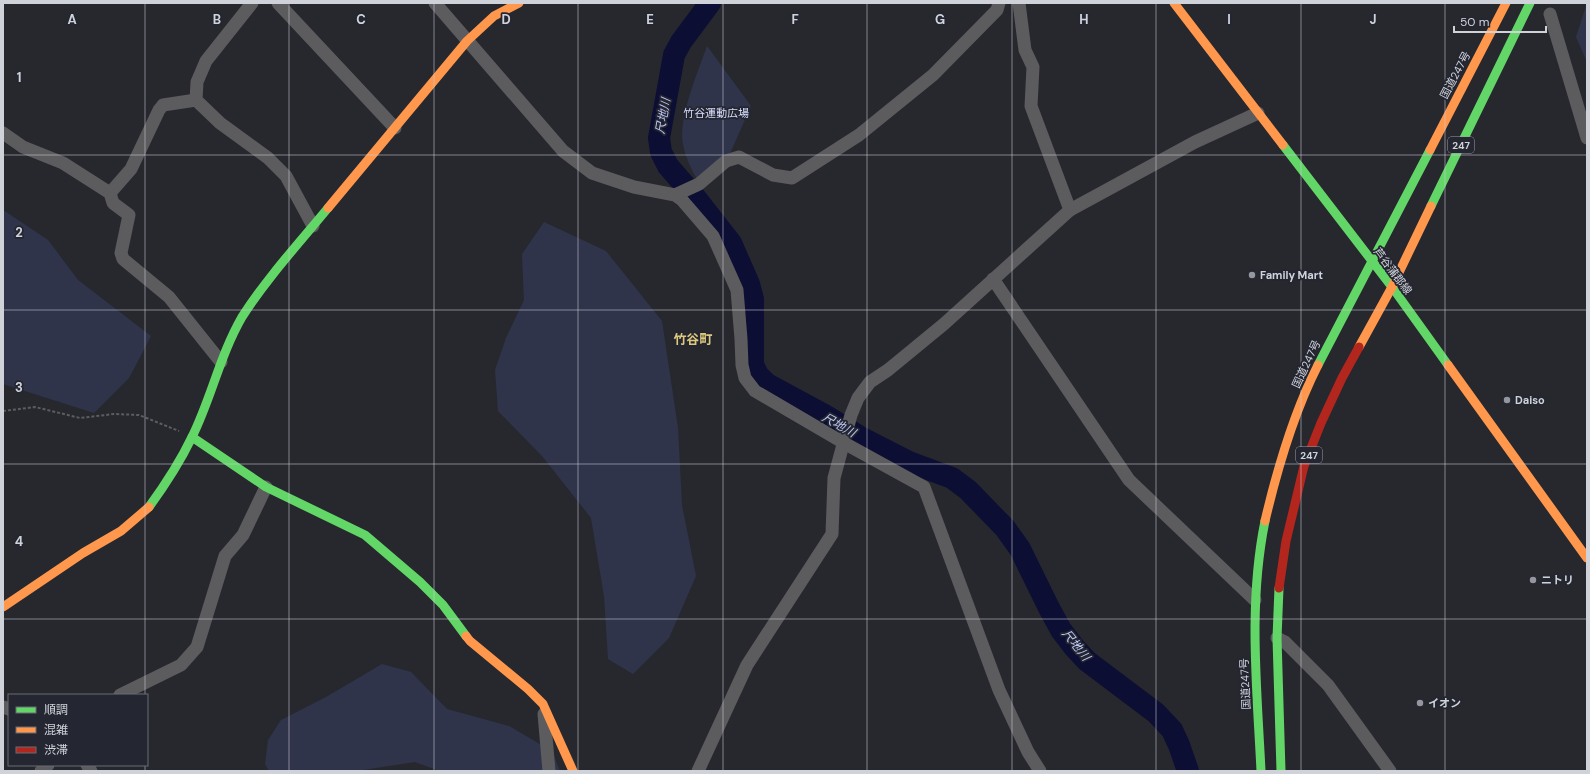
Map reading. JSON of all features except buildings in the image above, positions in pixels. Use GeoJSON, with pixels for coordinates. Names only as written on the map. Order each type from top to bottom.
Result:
{"type":"FeatureCollection","features":[{"type":"Feature","properties":{"kind":"main road"},"geometry":{"type":"LineString","coordinates":[[3,607],[83,553],[121,531],[149,508],[164,487],[192,437],[221,362],[242,318],[277,269],[467,41],[494,16],[519,3]]}},
{"type":"Feature","properties":{"kind":"main road","name":"芦谷蒲郡線"},"geometry":{"type":"LineString","coordinates":[[1174,3],[1392,287],[1587,558]]}},
{"type":"Feature","properties":{"kind":"main road","name":"国道247号"},"geometry":{"type":"LineString","coordinates":[[1261,771],[1255,600],[1259,554],[1275,481],[1299,409],[1314,373],[1506,3]]}},
{"type":"Feature","properties":{"kind":"main road","name":"247"},"geometry":{"type":"LineString","coordinates":[[1281,771],[1277,638],[1280,578],[1286,541],[1304,466],[1321,423],[1342,378],[1392,287],[1530,3]]}},
{"type":"Feature","properties":{"kind":"main road","name":"247"},"geometry":{"type":"LineString","coordinates":[[1451,144],[1466,122],[1477,113]]}},
{"type":"Feature","properties":{"kind":"main road"},"geometry":{"type":"LineString","coordinates":[[1371,261],[1381,263],[1384,261]]}},
{"type":"Feature","properties":{"kind":"main road"},"geometry":{"type":"LineString","coordinates":[[1380,286],[1392,287]]}},
{"type":"Feature","properties":{"kind":"main road","name":"247"},"geometry":{"type":"LineString","coordinates":[[1291,434],[1305,415]]}},
{"type":"Feature","properties":{"kind":"main road"},"geometry":{"type":"LineString","coordinates":[[192,437],[266,487],[365,535],[420,582],[443,605],[470,641],[528,689],[543,704],[573,771]]}},
{"type":"Feature","properties":{"kind":"street"},"geometry":{"type":"LineString","coordinates":[[196,100],[198,82],[206,61],[252,3]]}},
{"type":"Feature","properties":{"kind":"street"},"geometry":{"type":"LineString","coordinates":[[278,3],[394,128]]}},
{"type":"Feature","properties":{"kind":"street"},"geometry":{"type":"LineString","coordinates":[[435,3],[563,151],[592,173],[634,187],[677,194],[699,184],[726,161],[739,157],[773,175],[792,178],[859,135],[933,75],[997,10],[999,3]]}},
{"type":"Feature","properties":{"kind":"street"},"geometry":{"type":"LineString","coordinates":[[1019,3],[1025,50],[1033,68],[1031,106],[1070,210]]}},
{"type":"Feature","properties":{"kind":"street"},"geometry":{"type":"LineString","coordinates":[[1550,14],[1587,138]]}},
{"type":"Feature","properties":{"kind":"street"},"geometry":{"type":"LineString","coordinates":[[110,194],[131,169],[159,110],[163,106],[196,100]]}},
{"type":"Feature","properties":{"kind":"street"},"geometry":{"type":"LineString","coordinates":[[196,100],[220,123],[268,158],[286,176],[313,226]]}},
{"type":"Feature","properties":{"kind":"street"},"geometry":{"type":"LineString","coordinates":[[698,771],[747,664],[832,534],[834,478],[849,422],[858,398],[870,382],[888,370],[944,324],[1070,210],[1195,142],[1258,113]]}},
{"type":"Feature","properties":{"kind":"street"},"geometry":{"type":"LineString","coordinates":[[3,133],[22,147],[63,163],[110,194],[113,203],[129,215],[121,253],[123,259],[169,297],[221,362]]}},
{"type":"Feature","properties":{"kind":"street"},"geometry":{"type":"LineString","coordinates":[[677,194],[712,236],[738,290],[742,366],[745,378],[755,391],[924,487],[999,690],[1028,752],[1040,771]]}},
{"type":"Feature","properties":{"kind":"street"},"geometry":{"type":"LineString","coordinates":[[993,279],[1128,480],[1255,600]]}},
{"type":"Feature","properties":{"kind":"street"},"geometry":{"type":"LineString","coordinates":[[122,694],[181,665],[197,647],[225,556],[243,535],[266,487]]}},
{"type":"Feature","properties":{"kind":"street"},"geometry":{"type":"LineString","coordinates":[[1277,638],[1285,642],[1328,685],[1390,771]]}},
{"type":"Feature","properties":{"kind":"street"},"geometry":{"type":"LineString","coordinates":[[543,704],[549,771]]}},
{"type":"Feature","properties":{"kind":"street"},"geometry":{"type":"LineString","coordinates":[[1028,752],[1031,771]]}},
{"type":"Feature","properties":{"kind":"path"},"geometry":{"type":"LineString","coordinates":[[3,411],[35,407],[80,418],[114,414],[139,415],[192,437]]}},
{"type":"Feature","properties":{"kind":"green space"},"geometry":{"type":"Polygon","coordinates":[[[1587,3],[1587,62],[1576,37],[1587,3]]]}},
{"type":"Feature","properties":{"kind":"green space","name":"竹谷運動広場"},"geometry":{"type":"Polygon","coordinates":[[[707,46],[751,106],[728,158],[698,181],[685,154],[682,133],[686,108],[707,46]]]}},
{"type":"Feature","properties":{"kind":"green space"},"geometry":{"type":"Polygon","coordinates":[[[3,210],[48,240],[78,280],[151,336],[129,378],[94,413],[3,384],[3,210]]]}},
{"type":"Feature","properties":{"kind":"green space"},"geometry":{"type":"Polygon","coordinates":[[[544,222],[606,251],[662,321],[678,428],[682,505],[696,576],[669,638],[633,674],[608,659],[604,596],[591,518],[542,456],[498,411],[495,370],[506,338],[524,300],[522,254],[544,222]]]}},
{"type":"Feature","properties":{"kind":"green space"},"geometry":{"type":"Polygon","coordinates":[[[382,664],[411,672],[447,709],[509,726],[552,751],[560,771],[440,771],[415,762],[356,771],[269,771],[265,764],[268,740],[281,720],[326,697],[382,664]]]}},
{"type":"Feature","properties":{"kind":"waterway","name":"尺地川"},"geometry":{"type":"LineString","coordinates":[[710,3],[681,42],[674,55],[659,138],[661,152],[668,166],[695,197],[731,243],[749,284],[753,299],[753,365],[758,375],[767,384],[828,417],[862,438],[909,462],[952,478],[968,490],[1005,528],[1020,549],[1061,630],[1074,647],[1087,661],[1156,713],[1172,730],[1188,771]]}},
{"type":"Feature","properties":{"kind":"traffic: fast"},"geometry":{"type":"LineString","coordinates":[[1431,206],[1530,3]]}},
{"type":"Feature","properties":{"kind":"traffic: fast"},"geometry":{"type":"LineString","coordinates":[[1283,145],[1392,287],[1448,365]]}},
{"type":"Feature","properties":{"kind":"traffic: fast"},"geometry":{"type":"LineString","coordinates":[[1318,365],[1430,150]]}},
{"type":"Feature","properties":{"kind":"traffic: fast"},"geometry":{"type":"LineString","coordinates":[[149,507],[172,473],[192,437],[205,408],[228,346],[242,317],[273,275],[328,208]]}},
{"type":"Feature","properties":{"kind":"traffic: fast"},"geometry":{"type":"LineString","coordinates":[[192,437],[266,487],[365,535],[420,582],[443,605],[466,636]]}},
{"type":"Feature","properties":{"kind":"traffic: fast"},"geometry":{"type":"LineString","coordinates":[[1261,771],[1256,677],[1255,615],[1260,552],[1265,521]]}},
{"type":"Feature","properties":{"kind":"traffic: fast"},"geometry":{"type":"LineString","coordinates":[[1279,588],[1277,638],[1281,771]]}},
{"type":"Feature","properties":{"kind":"traffic: slow"},"geometry":{"type":"LineString","coordinates":[[328,208],[467,41],[494,16],[519,3]]}},
{"type":"Feature","properties":{"kind":"traffic: slow"},"geometry":{"type":"LineString","coordinates":[[1174,3],[1283,145]]}},
{"type":"Feature","properties":{"kind":"traffic: slow"},"geometry":{"type":"LineString","coordinates":[[1430,150],[1506,3]]}},
{"type":"Feature","properties":{"kind":"traffic: slow"},"geometry":{"type":"LineString","coordinates":[[1359,347],[1392,287],[1431,206]]}},
{"type":"Feature","properties":{"kind":"traffic: slow"},"geometry":{"type":"LineString","coordinates":[[1265,521],[1287,442],[1301,402],[1318,365]]}},
{"type":"Feature","properties":{"kind":"traffic: slow"},"geometry":{"type":"LineString","coordinates":[[1448,365],[1587,558]]}},
{"type":"Feature","properties":{"kind":"traffic: slow"},"geometry":{"type":"LineString","coordinates":[[3,607],[83,553],[121,531],[149,507]]}},
{"type":"Feature","properties":{"kind":"traffic: slow"},"geometry":{"type":"LineString","coordinates":[[466,636],[470,641],[528,689],[543,704],[573,771]]}},
{"type":"Feature","properties":{"kind":"traffic: jam"},"geometry":{"type":"LineString","coordinates":[[1279,588],[1286,541],[1304,466],[1321,423],[1342,378],[1359,347]]}},
{"type":"Feature","properties":{"kind":"place","name":"Family Mart"},"geometry":{"type":"Point","coordinates":[1252,275]}},
{"type":"Feature","properties":{"kind":"place","name":"Daiso"},"geometry":{"type":"Point","coordinates":[1507,400]}},
{"type":"Feature","properties":{"kind":"place","name":"ニトリ"},"geometry":{"type":"Point","coordinates":[1533,580]}},
{"type":"Feature","properties":{"kind":"place","name":"イオン"},"geometry":{"type":"Point","coordinates":[1420,703]}},
{"type":"Feature","properties":{"kind":"district","name":"竹谷町"},"geometry":{"type":"Point","coordinates":[693,339]}}]}
